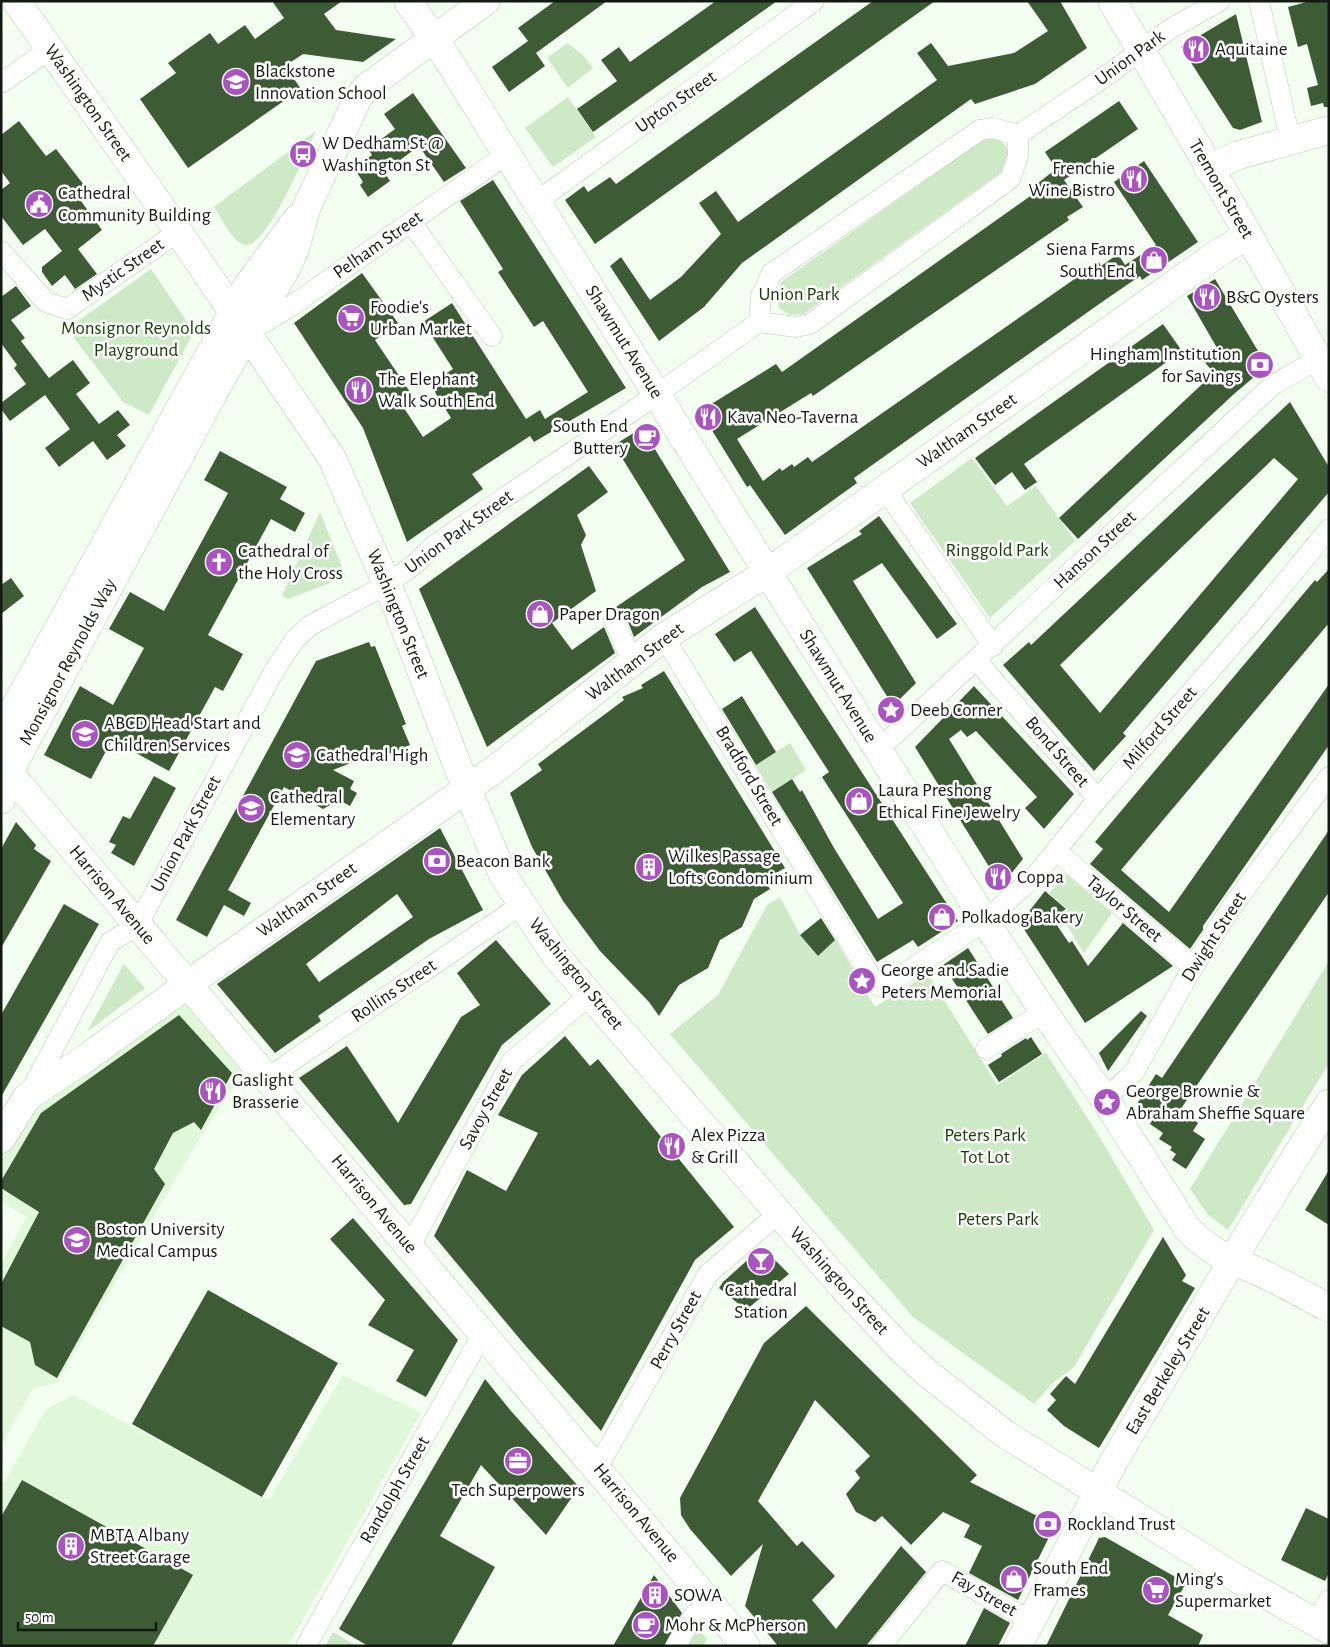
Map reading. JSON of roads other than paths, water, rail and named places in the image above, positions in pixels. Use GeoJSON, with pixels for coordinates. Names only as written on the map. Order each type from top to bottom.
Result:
{"type":"FeatureCollection","features":[{"type":"Feature","properties":{"kind":"main road","name":"Washington Street"},"geometry":{"type":"LineString","coordinates":[[16,1],[178,232],[332,458],[398,610],[503,875],[520,905],[556,956],[842,1286],[922,1369],[997,1428],[1238,1579],[1325,1618]]}},
{"type":"Feature","properties":{"kind":"main road","name":"Shawmut Avenue"},"geometry":{"type":"LineString","coordinates":[[408,1],[507,154],[985,921],[1044,1012],[1105,1099],[1187,1228],[1210,1250],[1329,1308]]}},
{"type":"Feature","properties":{"kind":"main road","name":"Monsignor Reynolds Way"},"geometry":{"type":"LineString","coordinates":[[1,800],[5,768],[240,322],[288,264],[297,242],[307,206],[360,95],[367,87],[435,40],[486,1]]}},
{"type":"Feature","properties":{"kind":"main road","name":"Tremont Street"},"geometry":{"type":"LineString","coordinates":[[1112,1],[1248,235],[1323,369]]}},
{"type":"Feature","properties":{"kind":"main road"},"geometry":{"type":"LineString","coordinates":[[1208,168],[1239,155],[1290,139],[1329,130]]}},
{"type":"Feature","properties":{"kind":"main road","name":"Waltham Street"},"geometry":{"type":"LineString","coordinates":[[27,1097],[86,1058],[188,984],[498,767],[664,637],[768,572],[1217,254],[1248,235]]}},
{"type":"Feature","properties":{"kind":"main road","name":"Harrison Avenue"},"geometry":{"type":"LineString","coordinates":[[5,768],[598,1468],[746,1646]]}},
{"type":"Feature","properties":{"kind":"main road"},"geometry":{"type":"LineString","coordinates":[[1,1139],[27,1097]]}},
{"type":"Feature","properties":{"kind":"main road","name":"East Berkeley Street"},"geometry":{"type":"LineString","coordinates":[[1018,1646],[1097,1491],[1232,1261],[1329,1103]]}},
{"type":"Feature","properties":{"kind":"street","name":"Upton Street"},"geometry":{"type":"LineString","coordinates":[[536,202],[814,1]]}},
{"type":"Feature","properties":{"kind":"street","name":"Union Park"},"geometry":{"type":"LineString","coordinates":[[1018,136],[1170,29],[1220,1]]}},
{"type":"Feature","properties":{"kind":"street"},"geometry":{"type":"LineString","coordinates":[[1259,1],[1290,139]]}},
{"type":"Feature","properties":{"kind":"street"},"geometry":{"type":"LineString","coordinates":[[1,83],[50,49]]}},
{"type":"Feature","properties":{"kind":"street"},"geometry":{"type":"LineString","coordinates":[[656,394],[759,322],[776,326],[796,327],[810,324],[1010,179],[1018,156],[1018,136],[993,128],[980,130],[772,273],[761,296],[759,322]]}},
{"type":"Feature","properties":{"kind":"street","name":"Pelham Street"},"geometry":{"type":"LineString","coordinates":[[240,322],[290,307],[507,154]]}},
{"type":"Feature","properties":{"kind":"street"},"geometry":{"type":"LineString","coordinates":[[411,222],[492,336]]}},
{"type":"Feature","properties":{"kind":"street","name":"Mystic Street"},"geometry":{"type":"LineString","coordinates":[[1,251],[46,302],[67,309],[178,232]]}},
{"type":"Feature","properties":{"kind":"street","name":"Hanson Street"},"geometry":{"type":"LineString","coordinates":[[878,750],[993,646],[1273,385],[1323,369]]}},
{"type":"Feature","properties":{"kind":"street","name":"Union Park Street"},"geometry":{"type":"LineString","coordinates":[[137,926],[274,671],[296,639],[311,625],[386,585],[415,564],[433,546],[656,394]]}},
{"type":"Feature","properties":{"kind":"street"},"geometry":{"type":"LineString","coordinates":[[885,489],[993,646]]}},
{"type":"Feature","properties":{"kind":"street","name":"Milford Street"},"geometry":{"type":"LineString","coordinates":[[985,921],[1036,875],[1098,799],[1248,626],[1329,529]]}},
{"type":"Feature","properties":{"kind":"street"},"geometry":{"type":"LineString","coordinates":[[614,619],[627,652]]}},
{"type":"Feature","properties":{"kind":"street","name":"Bradford Street"},"geometry":{"type":"LineString","coordinates":[[664,637],[876,985],[888,984],[985,921]]}},
{"type":"Feature","properties":{"kind":"street","name":"Bond Street"},"geometry":{"type":"LineString","coordinates":[[976,660],[1098,799]]}},
{"type":"Feature","properties":{"kind":"street","name":"Dwight Street"},"geometry":{"type":"LineString","coordinates":[[1105,1099],[1134,1072],[1193,967],[1233,905],[1329,777]]}},
{"type":"Feature","properties":{"kind":"street","name":"Taylor Street"},"geometry":{"type":"LineString","coordinates":[[1056,851],[1193,967]]}},
{"type":"Feature","properties":{"kind":"street","name":"Rollins Street"},"geometry":{"type":"LineString","coordinates":[[267,1078],[520,905]]}},
{"type":"Feature","properties":{"kind":"street"},"geometry":{"type":"LineString","coordinates":[[27,1097],[110,942],[137,926]]}},
{"type":"Feature","properties":{"kind":"street","name":"Savoy Street"},"geometry":{"type":"LineString","coordinates":[[410,1246],[512,1061],[590,995]]}},
{"type":"Feature","properties":{"kind":"street"},"geometry":{"type":"LineString","coordinates":[[986,1049],[1044,1012]]}},
{"type":"Feature","properties":{"kind":"street","name":"Perry Street"},"geometry":{"type":"LineString","coordinates":[[598,1468],[708,1274],[779,1213]]}},
{"type":"Feature","properties":{"kind":"street","name":"Randolph Street"},"geometry":{"type":"LineString","coordinates":[[306,1646],[484,1334]]}},
{"type":"Feature","properties":{"kind":"street","name":"Fay Street"},"geometry":{"type":"LineString","coordinates":[[881,1646],[942,1571],[1031,1621]]}},
{"type":"Feature","properties":{"kind":"street"},"geometry":{"type":"LineString","coordinates":[[676,1646],[694,1615]]}},
{"type":"Feature","properties":{"kind":"place","name":"Aquitaine"},"geometry":{"type":"Point","coordinates":[1196,49]}},
{"type":"Feature","properties":{"kind":"place","name":"Blackstone Innovation School"},"geometry":{"type":"Point","coordinates":[236,82]}},
{"type":"Feature","properties":{"kind":"place","name":"W Dedham St @ Washington St"},"geometry":{"type":"Point","coordinates":[303,154]}},
{"type":"Feature","properties":{"kind":"place","name":"Frenchie Wine Bistro"},"geometry":{"type":"Point","coordinates":[1134,179]}},
{"type":"Feature","properties":{"kind":"place","name":"Cathedral Community Building"},"geometry":{"type":"Point","coordinates":[39,204]}},
{"type":"Feature","properties":{"kind":"place","name":"Siena Farms South End"},"geometry":{"type":"Point","coordinates":[1154,260]}},
{"type":"Feature","properties":{"kind":"place","name":"B&G Oysters"},"geometry":{"type":"Point","coordinates":[1207,297]}},
{"type":"Feature","properties":{"kind":"place","name":"Foodie's Urban Market"},"geometry":{"type":"Point","coordinates":[351,318]}},
{"type":"Feature","properties":{"kind":"place","name":"Hingham Institution for Savings"},"geometry":{"type":"Point","coordinates":[1260,365]}},
{"type":"Feature","properties":{"kind":"place","name":"The Elephant Walk South End"},"geometry":{"type":"Point","coordinates":[359,390]}},
{"type":"Feature","properties":{"kind":"place","name":"Kava Neo-Taverna"},"geometry":{"type":"Point","coordinates":[708,417]}},
{"type":"Feature","properties":{"kind":"place","name":"South End Buttery"},"geometry":{"type":"Point","coordinates":[647,437]}},
{"type":"Feature","properties":{"kind":"place","name":"Cathedral of the Holy Cross"},"geometry":{"type":"Point","coordinates":[219,562]}},
{"type":"Feature","properties":{"kind":"place","name":"Paper Dragon"},"geometry":{"type":"Point","coordinates":[540,614]}},
{"type":"Feature","properties":{"kind":"place","name":"Deeb Corner"},"geometry":{"type":"Point","coordinates":[891,710]}},
{"type":"Feature","properties":{"kind":"place","name":"ABCD Head Start and Children Services"},"geometry":{"type":"Point","coordinates":[85,734]}},
{"type":"Feature","properties":{"kind":"place","name":"Cathedral High"},"geometry":{"type":"Point","coordinates":[297,755]}},
{"type":"Feature","properties":{"kind":"place","name":"Laura Preshong Ethical Fine Jewelry"},"geometry":{"type":"Point","coordinates":[859,801]}},
{"type":"Feature","properties":{"kind":"place","name":"Cathedral Elementary"},"geometry":{"type":"Point","coordinates":[251,808]}},
{"type":"Feature","properties":{"kind":"place","name":"Beacon Bank"},"geometry":{"type":"Point","coordinates":[437,861]}},
{"type":"Feature","properties":{"kind":"place","name":"Wilkes Passage Lofts Condominium"},"geometry":{"type":"Point","coordinates":[649,867]}},
{"type":"Feature","properties":{"kind":"place","name":"Coppa"},"geometry":{"type":"Point","coordinates":[998,877]}},
{"type":"Feature","properties":{"kind":"place","name":"Polkadog Bakery"},"geometry":{"type":"Point","coordinates":[942,917]}},
{"type":"Feature","properties":{"kind":"place","name":"George and Sadie Peters Memorial"},"geometry":{"type":"Point","coordinates":[862,981]}},
{"type":"Feature","properties":{"kind":"place","name":"Gaslight Brasserie"},"geometry":{"type":"Point","coordinates":[213,1091]}},
{"type":"Feature","properties":{"kind":"place","name":"George Brownie & Abraham Sheffie Square"},"geometry":{"type":"Point","coordinates":[1107,1102]}},
{"type":"Feature","properties":{"kind":"place","name":"Alex Pizza & Grill"},"geometry":{"type":"Point","coordinates":[672,1146]}},
{"type":"Feature","properties":{"kind":"place","name":"Boston University Medical Campus"},"geometry":{"type":"Point","coordinates":[77,1240]}},
{"type":"Feature","properties":{"kind":"place","name":"Cathedral Station"},"geometry":{"type":"Point","coordinates":[761,1261]}},
{"type":"Feature","properties":{"kind":"place","name":"Tech Superpowers"},"geometry":{"type":"Point","coordinates":[518,1461]}},
{"type":"Feature","properties":{"kind":"place","name":"Rockland Trust"},"geometry":{"type":"Point","coordinates":[1048,1524]}},
{"type":"Feature","properties":{"kind":"place","name":"MBTA Albany Street Garage"},"geometry":{"type":"Point","coordinates":[71,1546]}},
{"type":"Feature","properties":{"kind":"place","name":"South End Frames"},"geometry":{"type":"Point","coordinates":[1014,1579]}},
{"type":"Feature","properties":{"kind":"place","name":"Ming's Supermarket"},"geometry":{"type":"Point","coordinates":[1156,1590]}},
{"type":"Feature","properties":{"kind":"place","name":"SOWA"},"geometry":{"type":"Point","coordinates":[655,1595]}},
{"type":"Feature","properties":{"kind":"place","name":"Mohr & McPherson"},"geometry":{"type":"Point","coordinates":[646,1625]}},
{"type":"Feature","properties":{"kind":"park label","name":"Monsignor Reynolds Playground"},"geometry":{"type":"Point","coordinates":[136,339]}},
{"type":"Feature","properties":{"kind":"park label","name":"Ringgold Park"},"geometry":{"type":"Point","coordinates":[997,550]}},
{"type":"Feature","properties":{"kind":"park label","name":"Peters Park Tot Lot"},"geometry":{"type":"Point","coordinates":[985,1146]}},
{"type":"Feature","properties":{"kind":"park label","name":"Peters Park"},"geometry":{"type":"Point","coordinates":[998,1219]}}]}
